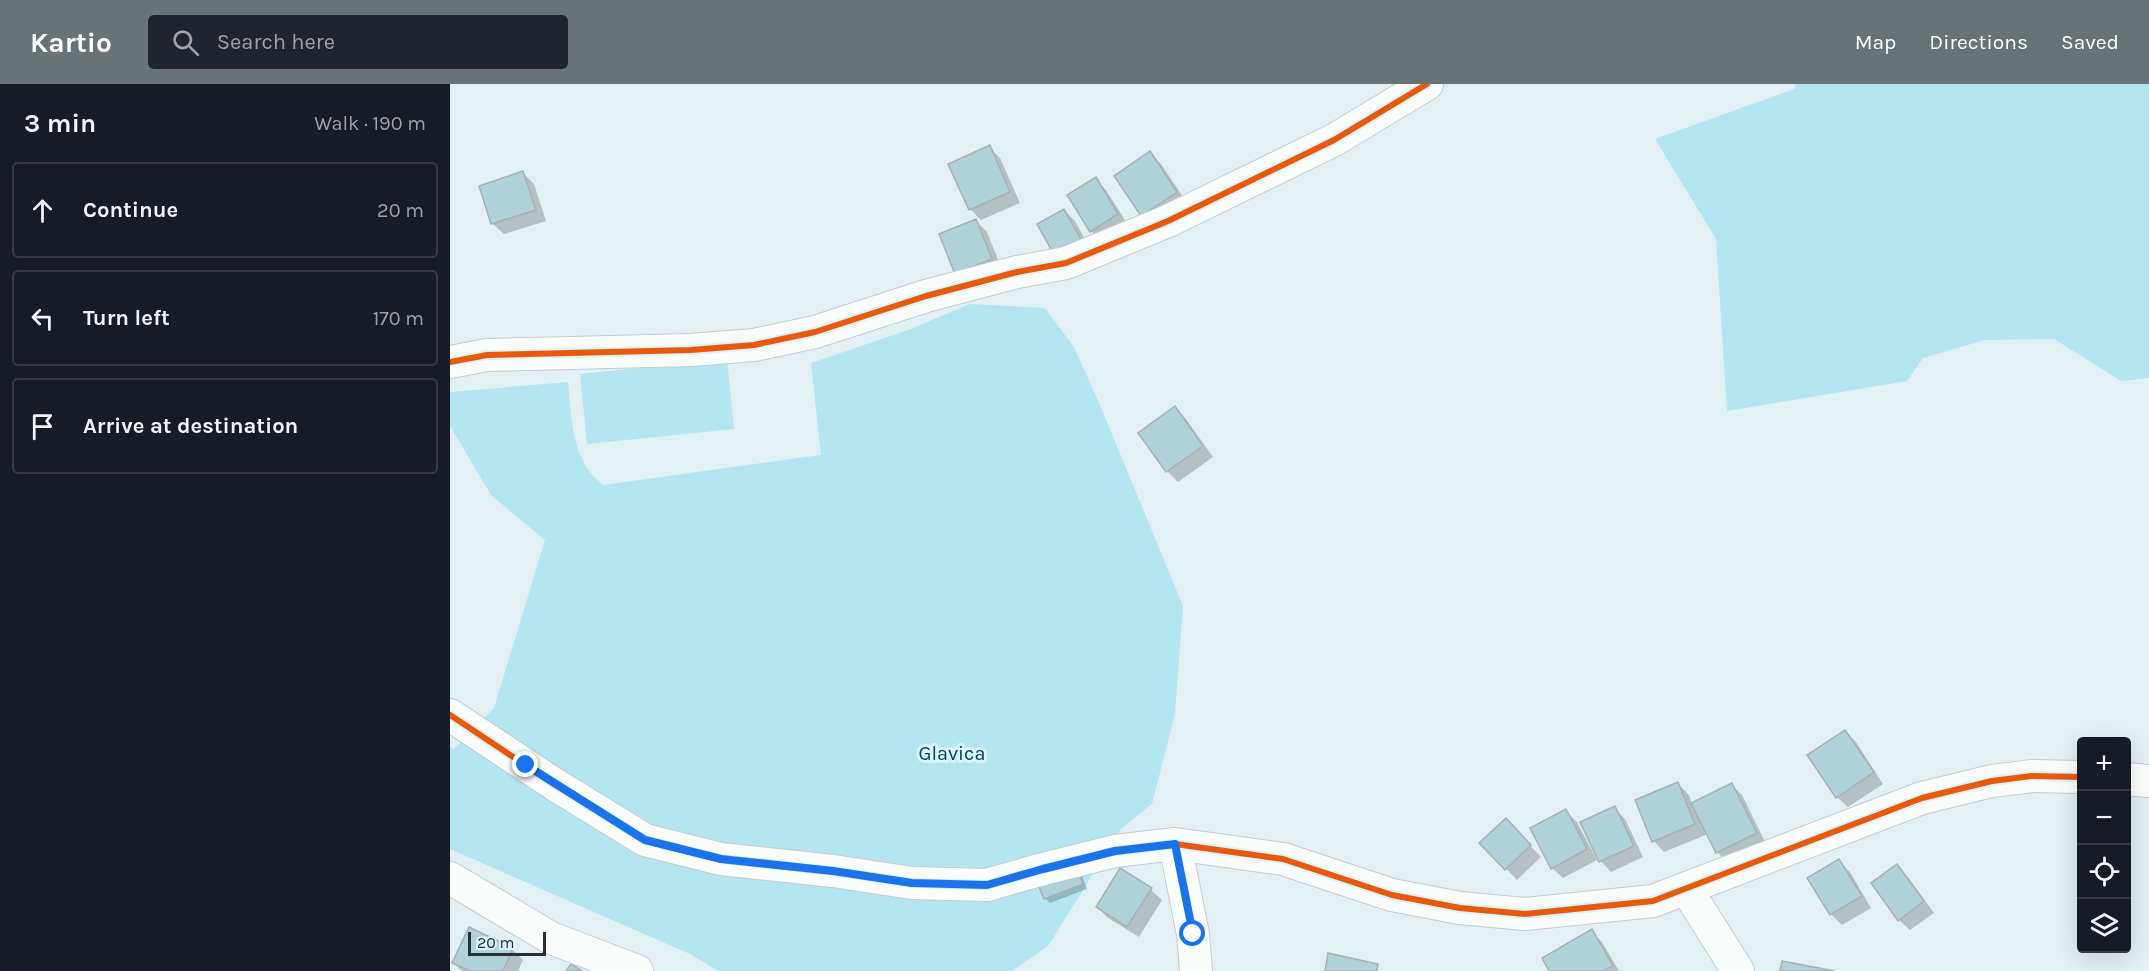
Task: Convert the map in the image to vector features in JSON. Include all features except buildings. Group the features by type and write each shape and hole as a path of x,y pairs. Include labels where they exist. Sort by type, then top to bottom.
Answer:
{"street":[{"path":"450,362 487,355 691,350 754,345 815,333 926,296 1017,272 1066,263 1168,221 1334,140 1427,84"},
{"path":"450,715 554,784 645,840 721,859 833,871 912,883 987,885 1115,851 1175,844 1283,860 1392,895 1461,908 1525,914 1653,901 1687,890 1922,798 1992,781 2032,776 2077,777"},
{"path":"2131,779 2149,781"},
{"path":"1175,844 1193,934 1196,971"},
{"path":"450,878 551,938 637,971"},
{"path":"1687,890 1738,971"}],"green space":[{"path":"1796,84 2149,84 2149,378 2121,381 2054,339 1985,340 1923,358 1907,381 1727,411 1716,239 1655,139 1794,89"},
{"name":"Glavica","path":"970,304 1045,308 1074,347 1183,606 1175,714 1152,804 1121,829 1048,946 1012,971 718,971 690,954 450,849 450,747 454,749 494,708 545,540 491,495 450,426 450,392 568,382 572,424 579,451 592,475 603,485 821,455 811,363 911,329"},
{"path":"727,359 734,429 587,444 580,374"}],"cycle path":[{"path":"450,362 487,355 691,350 754,345 815,332 926,296 1017,272 1066,263 1168,221 1334,140 1427,84"},
{"path":"450,715 554,784 645,840 721,859 833,871 912,883 987,885 1115,851 1175,844 1283,859 1392,895 1460,908 1525,914 1653,901 1922,798 1992,781 2032,776 2077,777"}],"route":[{"path":"526,765 645,840 721,859 833,871 912,883 987,885 1115,851 1175,844 1193,934"}]}
